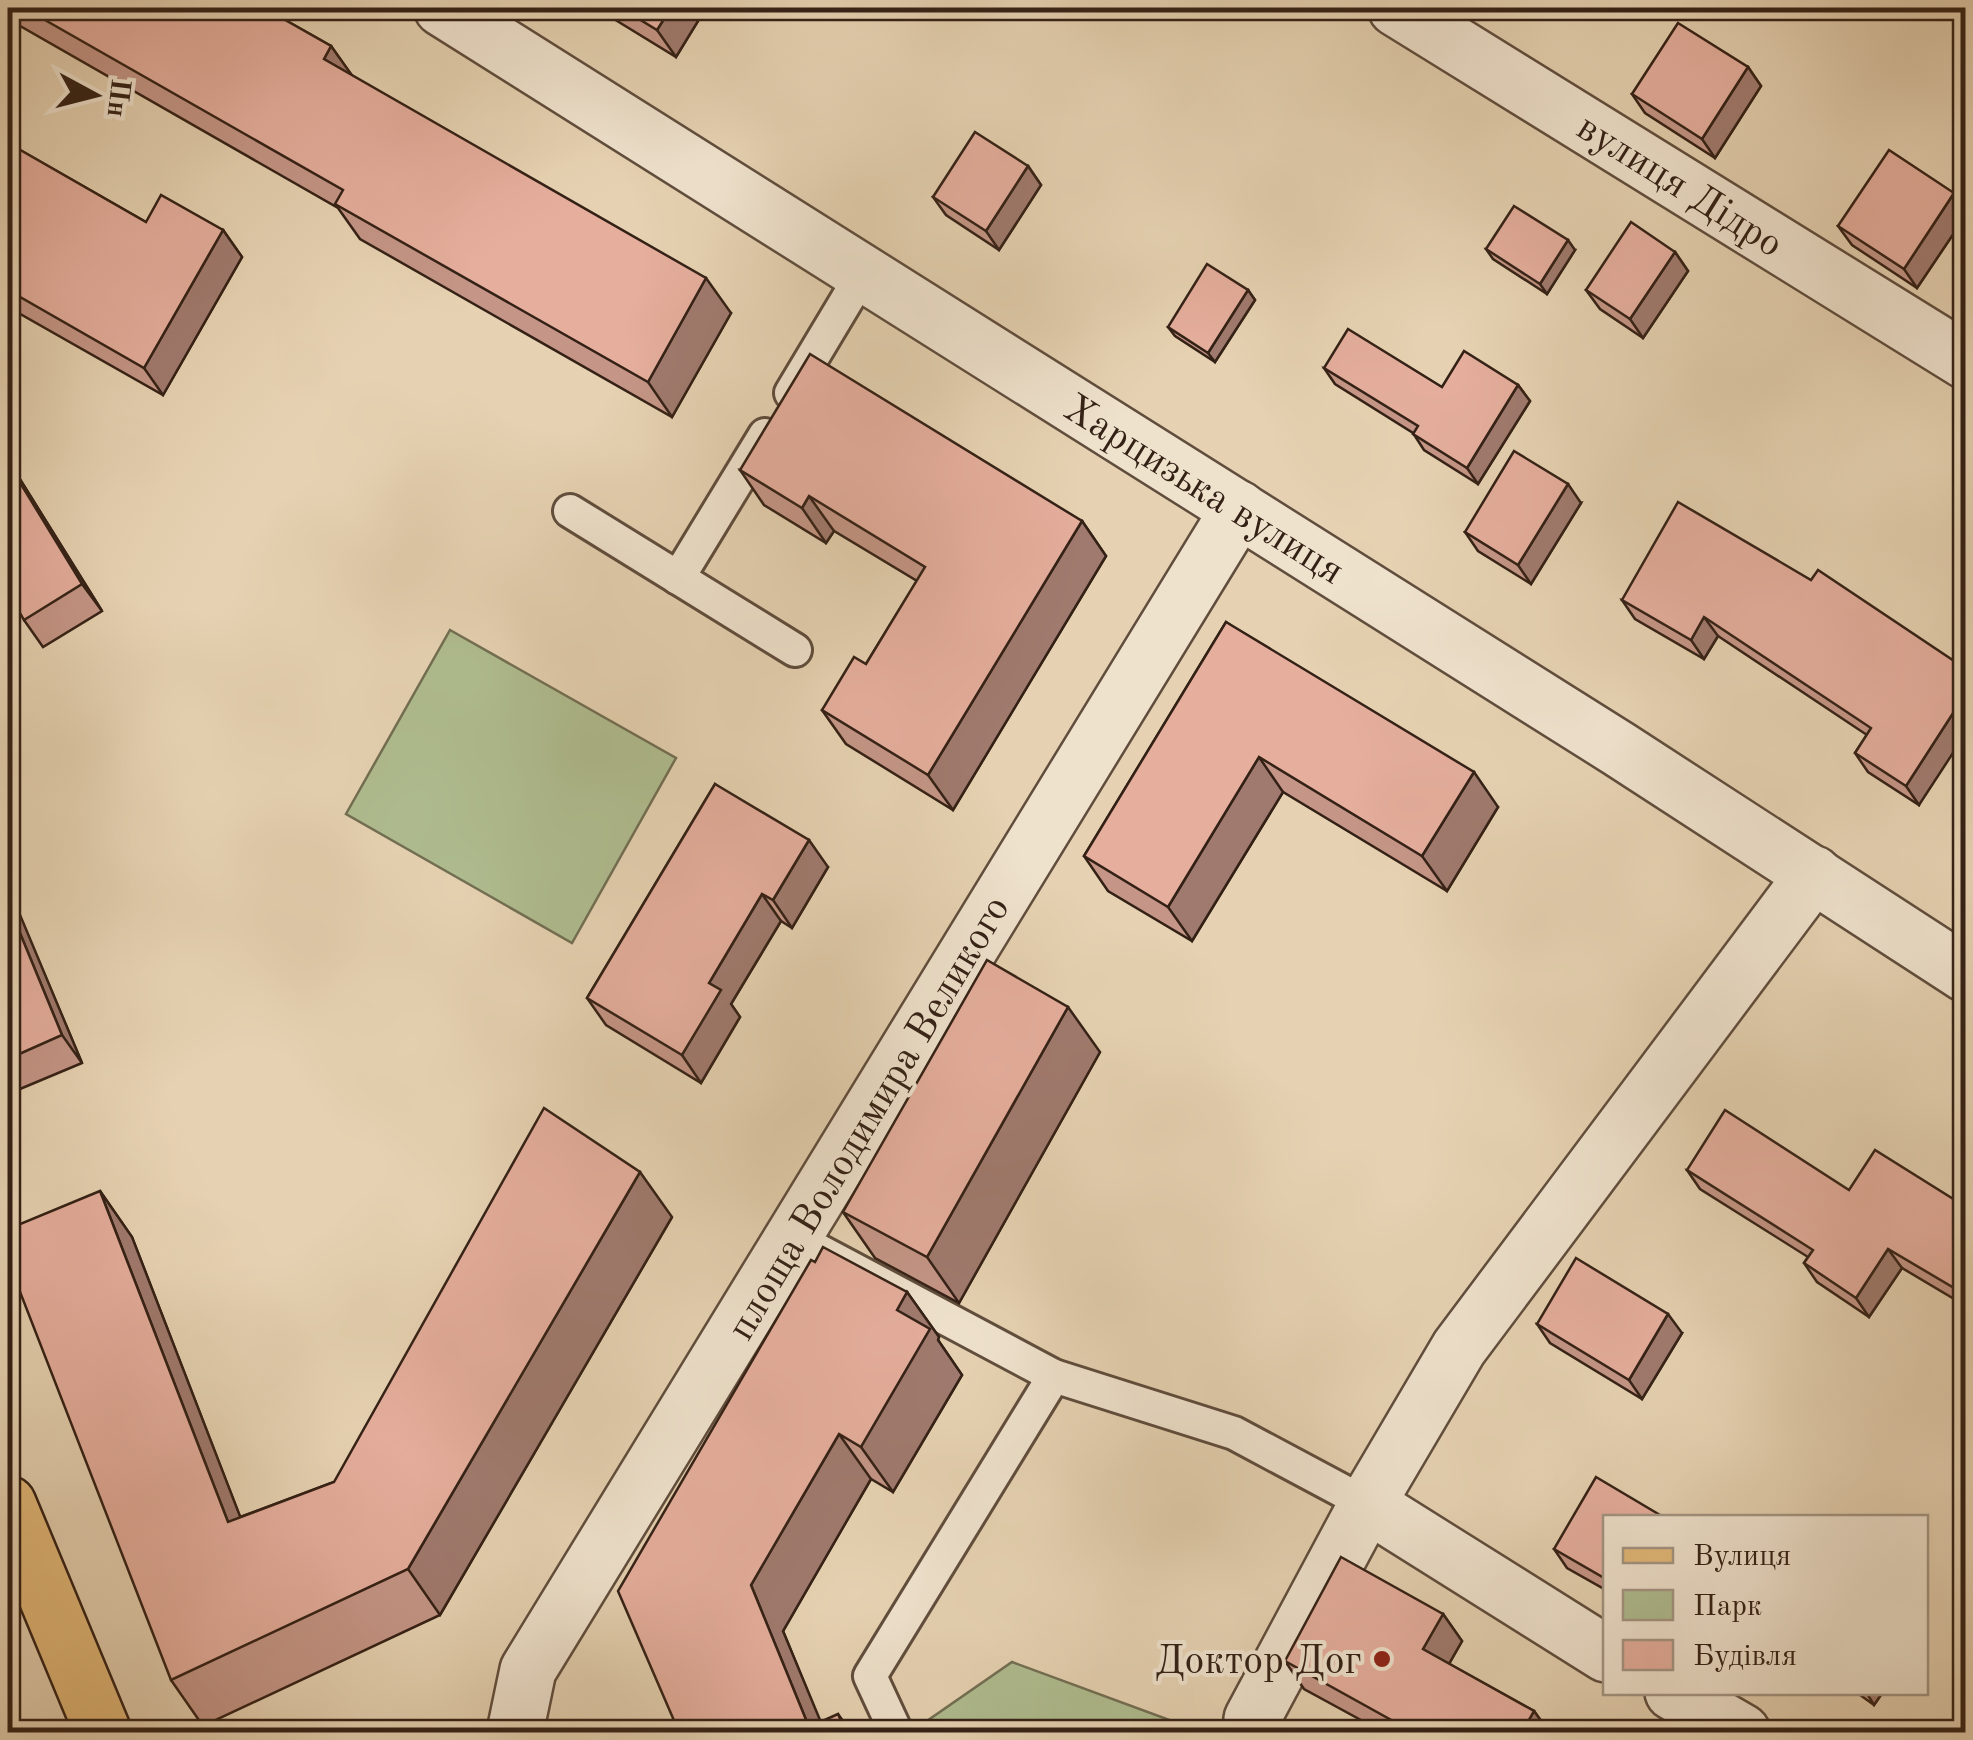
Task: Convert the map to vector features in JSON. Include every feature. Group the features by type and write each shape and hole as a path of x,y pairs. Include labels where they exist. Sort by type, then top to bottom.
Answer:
{"main road":[{"path":"8,1504 103,1732"}],"street":[{"name":"Харцизька вулиця","path":"442,8 1814,874 1966,974"},
{"name":"вулиця Дідро","path":"1396,8 1966,361"},
{"name":"площа Володимира Великого","path":"515,1732 528,1670 1238,510"},
{"path":"1254,1726 1368,1504 1460,1348 1814,874"},
{"path":"1368,1504 1603,1652"},
{"path":"1678,1695 1742,1732"}],"lane":[{"path":"678,578 864,273"},
{"path":"570,511 795,650"},
{"path":"793,1237 1054,1376 1234,1433 1368,1504"},
{"path":"896,1732 870,1676 1054,1376"}],"green space":[{"path":"450,630 676,758 572,943 346,814"},
{"path":"1012,1662 1202,1732 928,1732 924,1723"}],"building":[{"path":"24,8 264,8 331,46 324,59 706,278 648,382 335,204 343,190"},
{"path":"621,8 671,8 657,30"},
{"path":"1678,23 1748,67 1702,139 1632,94"},
{"path":"975,132 1028,166 986,231 933,197"},
{"path":"8,143 146,222 161,195 223,230 144,368 8,290"},
{"path":"1889,150 1954,193 1904,269 1838,226"},
{"path":"1514,206 1568,240 1540,284 1486,249"},
{"path":"1631,222 1675,252 1630,319 1586,290"},
{"path":"1207,264 1248,290 1208,353 1168,327"},
{"path":"1348,329 1442,387 1464,351 1518,385 1467,468 1413,434 1418,426 1324,368"},
{"path":"810,354 1082,521 928,775 822,710 854,657 866,664 925,567 809,496 802,508 740,470"},
{"path":"1514,451 1568,484 1518,565 1465,532"},
{"path":"8,463 82,584 24,620 8,592"},
{"path":"1678,502 1811,580 1818,570 1966,669 1966,693 1906,786 1855,753 1871,728 1704,617 1691,640 1622,600"},
{"path":"1226,622 1474,772 1422,856 1259,757 1168,907 1084,856"},
{"path":"715,784 809,840 773,900 762,894 709,983 721,990 682,1055 587,998"},
{"path":"8,904 62,1035 8,1059"},
{"path":"987,960 1068,1007 927,1257 843,1212"},
{"path":"544,1108 640,1172 408,1569 171,1680 8,1261 8,1229 100,1191 228,1522 334,1482"},
{"path":"1725,1110 1849,1190 1875,1150 1966,1207 1966,1295 1888,1249 1856,1298 1804,1263 1813,1250 1687,1170"},
{"path":"823,1247 907,1292 897,1310 930,1329 861,1447 839,1434 751,1585 809,1727 838,1714 846,1732 679,1732 618,1591 811,1260 815,1262"},
{"path":"1576,1258 1668,1314 1629,1380 1537,1324"},
{"path":"1596,1477 1660,1515 1603,1515 1603,1577 1554,1549"},
{"name":"Доктор Дог","path":"1341,1557 1443,1614 1423,1649 1534,1711 1522,1732 1413,1732 1285,1661"}],"place":[{"name":"Доктор Дог","path":"1382,1659"}]}
